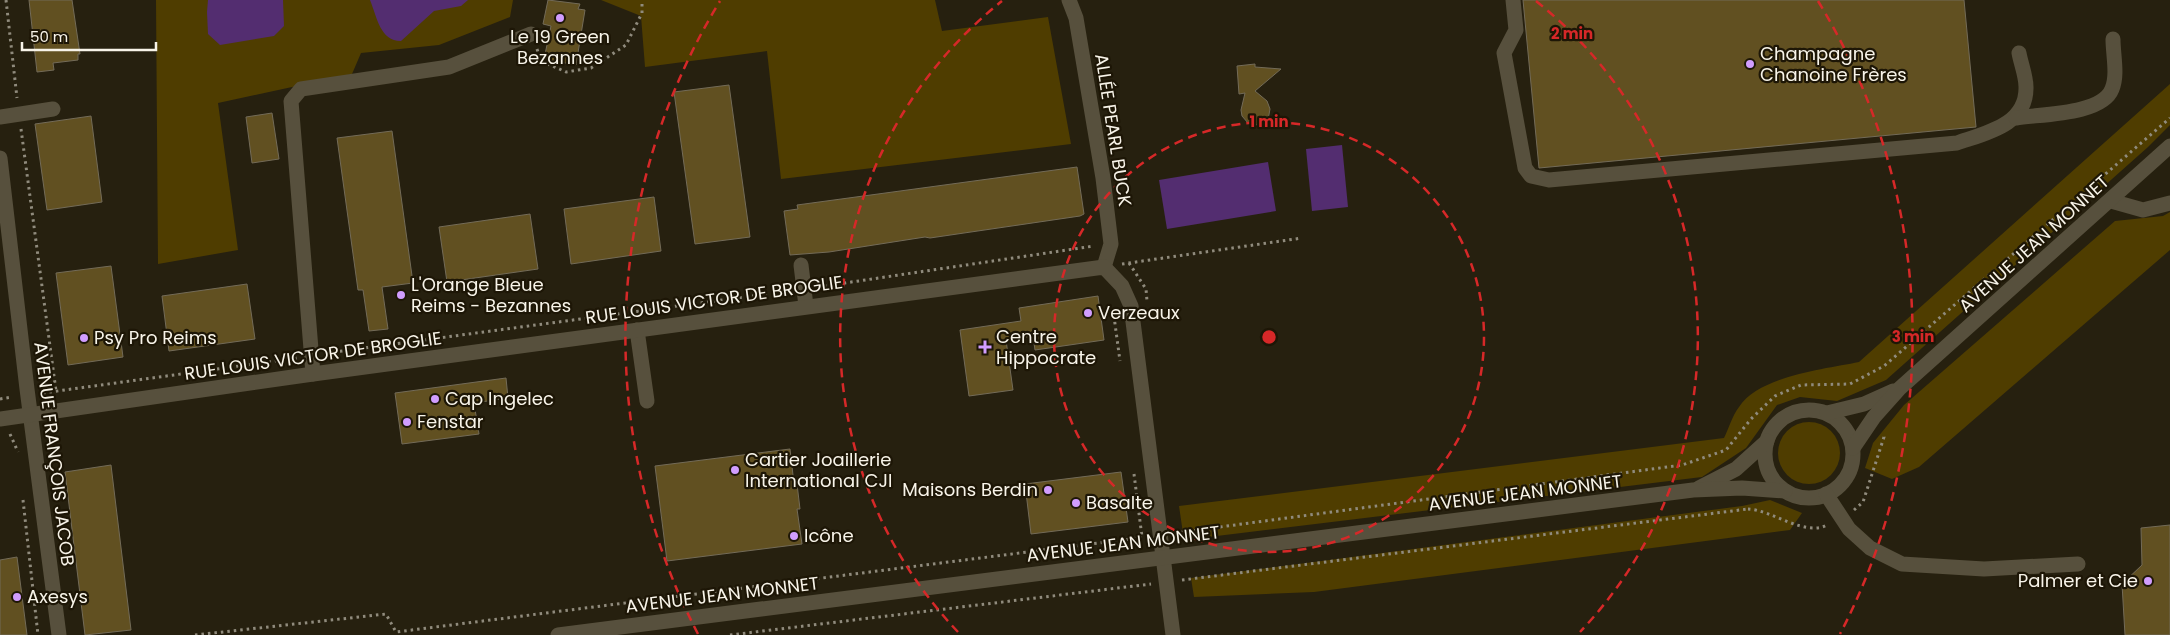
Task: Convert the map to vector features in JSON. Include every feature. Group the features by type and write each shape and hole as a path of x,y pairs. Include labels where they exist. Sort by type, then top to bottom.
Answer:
{"street":[{"name":"ALLÉE PEARL BUCK","path":"1070,0 1076,18 1103,178 1111,244 1104,267"},
{"path":"1512,0 1516,30 1504,54 1525,168 1531,176 1549,180 1957,143 1996,130 2016,118 2088,108 2108,96 2113,88 2114,75 2112,39"},
{"path":"313,374 291,101 301,89 449,68 531,34"},
{"path":"2016,118 2023,108 2026,87 2019,53"},
{"path":"0,117 53,110"},
{"name":"AVENUE JEAN MONNET","path":"1853,448 1874,417 1899,389 2170,146"},
{"name":"AVENUE FRANÇOIS JACOB","path":"0,158 58,635"},
{"path":"2110,201 2143,210 2170,203"},
{"path":"801,265 806,306"},
{"path":"1104,267 1122,286 1131,306 1173,635"},
{"name":"RUE LOUIS VICTOR DE BROGLIE","path":"0,419 806,306 1104,267"},
{"path":"637,330 646,401"},
{"name":"AVENUE JEAN MONNET","path":"1827,413 1864,404 1899,389"},
{"path":"1813,410 1827,413 1840,422 1849,434 1853,448 1852,462 1847,476 1838,487 1826,494 1812,498 1798,496 1785,491 1775,481 1768,469 1765,455 1767,441 1774,428 1784,418 1798,411 1813,410"},
{"name":"AVENUE JEAN MONNET","path":"1693,490 1736,469 1767,441"},
{"name":"AVENUE JEAN MONNET","path":"558,635 1693,490 1742,488 1785,491"},
{"path":"1826,494 1849,529 1870,548 1902,564 1984,569 2078,564"}],"path":[{"path":"6,0 19,115 56,391"},
{"path":"531,34 541,61 566,72 591,68 626,45 642,13 642,0"},
{"path":"194,635 386,614 396,632 1159,535 1682,465 1726,450 1751,419 1775,396 1801,385 1850,384 1884,366 2170,118"},
{"path":"1104,267 1302,238"},
{"path":"804,289 1111,244"},
{"path":"1111,302 1113,309 1148,304 1146,289 1129,263"},
{"path":"0,399 775,293"},
{"path":"5,434 32,431"},
{"path":"10,434 18,452 19,462"},
{"path":"22,491 38,635"},
{"path":"730,635 1115,590 1166,581 1748,509"}],"shaded area":[{"path":"156,0 513,0 510,17 439,45 361,53 352,74 218,103 238,250 158,264"},
{"path":"208,0 283,0 284,26 274,36 220,45 208,34"},
{"path":"370,0 468,0 461,6 434,11 401,41 394,40 384,33"},
{"path":"601,0 935,0 942,31 1048,17 1071,144 781,179 767,51 645,67 641,16"},
{"path":"2170,84 2170,125 2148,147 1886,380 1837,401 1800,397 1777,405 1746,448 1702,477 1184,540 1179,506 1724,438 1732,418 1739,407 1749,396 1761,388 1811,371 1859,362"},
{"path":"1342,145 1348,207 1312,211 1306,149"},
{"path":"1268,162 1276,211 1167,229 1159,180"},
{"path":"2170,212 2170,250 1919,467 1892,479 1865,468 1873,443 1904,405 2115,221 2163,216"},
{"path":"1809,422 1826,427 1831,431 1835,436 1840,453 1835,470 1831,475 1826,479 1809,484 1792,479 1787,475 1783,470 1778,453 1783,436 1787,431 1792,427"},
{"path":"1770,500 1802,513 1790,530 1314,592 1194,597 1191,578 1742,506"}],"building":[{"path":"29,0 72,0 80,54 78,54 78,60 53,63 54,70 37,72"},
{"path":"548,0 580,4 578,9 585,10 576,65 544,59 551,26 543,24"},
{"name":"Champagne Chanoine Frères","path":"1523,0 1964,0 1976,127 1539,168"},
{"path":"1255,64 1255,67 1281,69 1255,91 1267,101 1270,109 1268,120 1256,125 1248,123 1242,116 1241,110 1245,93 1239,94 1237,66"},
{"path":"729,85 750,237 695,244 674,92"},
{"path":"272,113 279,159 252,163 246,117"},
{"path":"91,116 102,202 47,210 35,124"},
{"path":"392,131 413,283 382,287 388,329 369,331 363,290 358,290 337,138"},
{"path":"1077,167 1084,214 1080,216 829,252 790,255 784,211 798,209 797,205"},
{"path":"654,197 661,251 571,264 564,209"},
{"path":"530,214 538,269 447,282 439,227"},
{"path":"111,266 123,357 68,365 56,273"},
{"path":"247,284 255,339 169,351 162,296"},
{"name":"Centre Hippocrate","path":"1098,296 1104,340 1035,350 1033,336 1006,340 1013,390 969,396 960,330 1021,321 1019,308"},
{"path":"506,378 508,398 474,403 479,434 402,444 395,393"},
{"path":"790,449 794,484 797,484 800,509 797,509 802,544 667,561 655,466"},
{"path":"111,465 131,630 85,635 65,472"},
{"name":"Basalte","path":"1121,472 1128,522 1031,534 1025,484"},
{"name":"Palmer et Cie","path":"2170,525 2170,635 2125,635 2122,584 2142,565 2141,528"},
{"path":"17,557 27,635 0,635 0,560"}],"place":[{"name":"Le 19 Green Bezannes","path":"560,18"},
{"name":"Champagne Chanoine Frères","path":"1750,64"},
{"name":"L'Orange Bleue Reims - Bezannes","path":"401,295"},
{"name":"Verzeaux","path":"1088,313"},
{"name":"Psy Pro Reims","path":"84,338"},
{"name":"Centre Hippocrate","path":"985,347"},
{"name":"Cap Ingelec","path":"435,399"},
{"name":"Fenstar","path":"407,422"},
{"name":"Cartier Joaillerie International CJI","path":"735,470"},
{"name":"Maisons Berdin","path":"1048,490"},
{"name":"Basalte","path":"1076,503"},
{"name":"Icône","path":"794,536"},
{"name":"Palmer et Cie","path":"2148,581"},
{"name":"Axesys","path":"17,597"}]}
